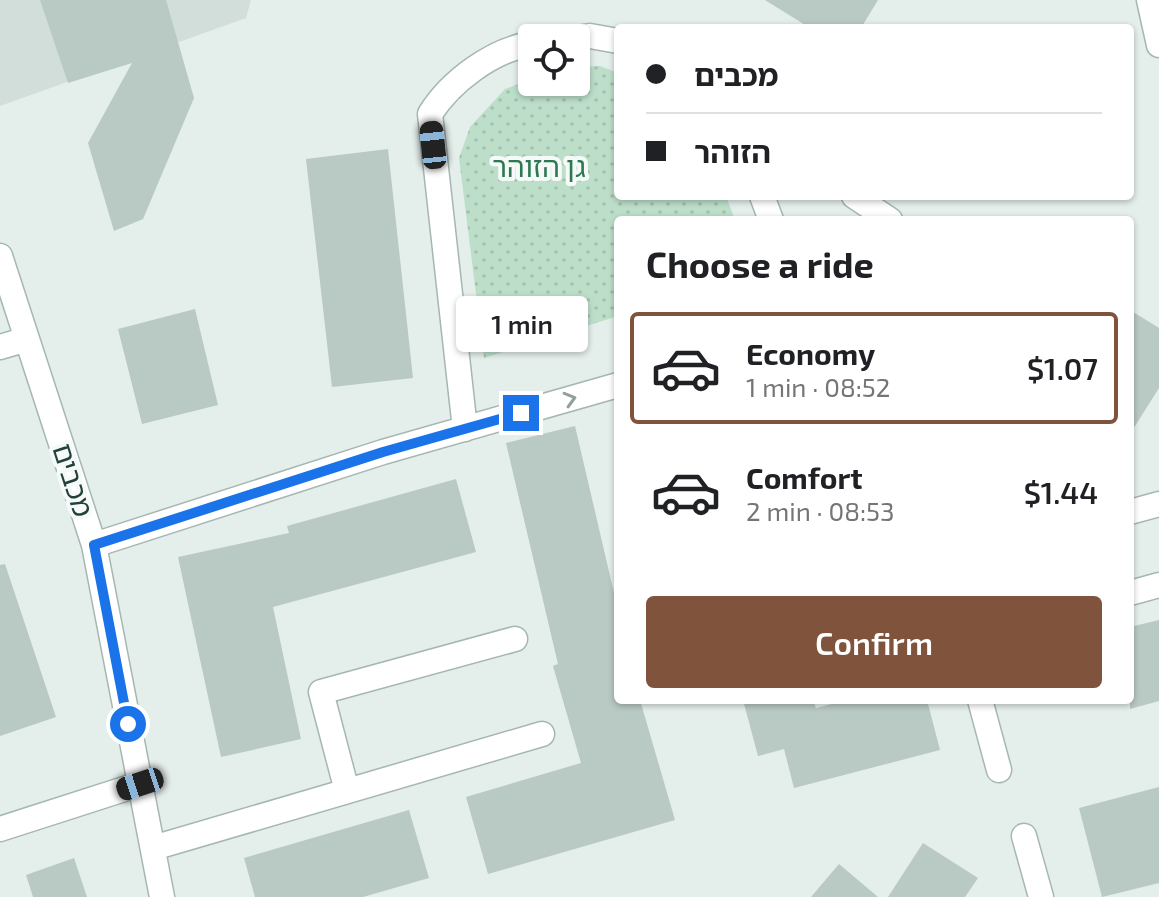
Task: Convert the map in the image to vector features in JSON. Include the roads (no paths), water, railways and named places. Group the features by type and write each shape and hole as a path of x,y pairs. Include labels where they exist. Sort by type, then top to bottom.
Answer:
{"street":[{"path":"1149,0 1159,45"},
{"path":"590,36 614,40"},
{"path":"465,429 430,114 443,94 480,64 518,49"},
{"path":"860,200 884,216"},
{"name":"מכבים","path":"0,256 94,545 162,897"},
{"path":"0,347 27,339"},
{"path":"94,545 383,452 614,386"},
{"path":"1134,511 1159,504"},
{"path":"1134,592 1159,585"},
{"path":"347,791 321,692 515,639"},
{"path":"981,704 999,770"},
{"path":"153,848 542,734"},
{"path":"0,829 140,784"},
{"path":"1024,836 1041,897"}],"park label":[{"name":"גן הזוהר","path":"539,167"}]}
